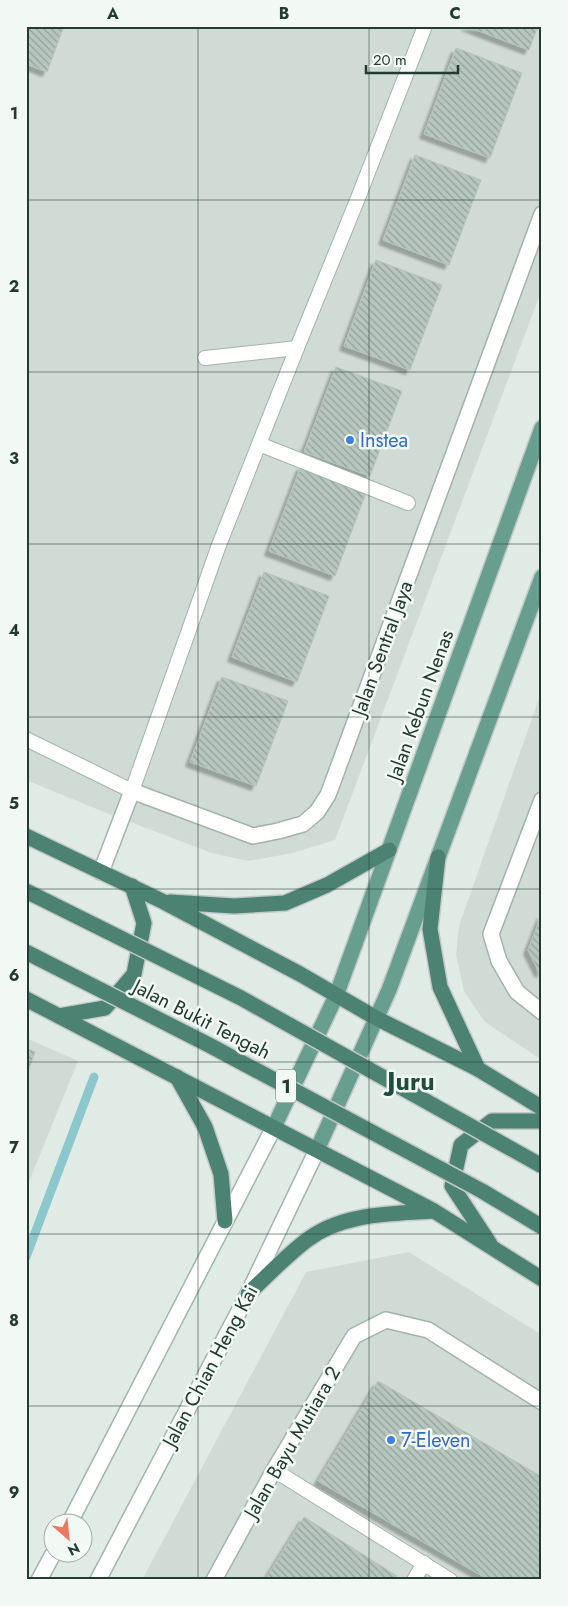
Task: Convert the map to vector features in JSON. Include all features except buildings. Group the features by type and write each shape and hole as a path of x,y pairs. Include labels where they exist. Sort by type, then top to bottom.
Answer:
{"highway":[{"path":"26,836 164,902 300,974 376,1018 478,1069 542,1108"},
{"path":"164,902 234,906 285,903 327,885 389,850"},
{"path":"438,857 430,929 440,987 478,1069"},
{"path":"58,1016 105,1008 134,974 144,923 132,886"},
{"name":"Jalan Bukit Tengah","path":"26,891 241,998 542,1166"},
{"name":"Jalan Bukit Tengah","path":"26,952 332,1110 482,1190 542,1227"},
{"path":"26,999 434,1211 542,1278"},
{"path":"177,1077 205,1127 220,1174 225,1221"},
{"path":"492,1247 452,1186 461,1145 492,1121 542,1121"},
{"path":"248,1294 308,1239 339,1223 373,1216 434,1211"}],"main road":[{"name":"Jalan Kebun Nenas","path":"274,1128 336,996 542,428"},
{"path":"317,1150 389,990 542,577"}],"street":[{"name":"Jalan Sentral Jaya","path":"132,791 253,836 302,824 317,812 328,795 542,214"},
{"path":"101,872 132,791"},
{"path":"542,800 491,934 499,961 517,992 542,1012"},
{"path":"74,1514 274,1128"},
{"name":"Jalan Chian Heng Kai","path":"98,1580 248,1294 317,1150"},
{"name":"Jalan Bayu Mutiara 2","path":"214,1580 274,1470 354,1336 386,1320 428,1330 542,1402"},
{"path":"39,1580 48,1564"}],"lane":[{"path":"26,739 132,791 219,545 425,26"},
{"path":"206,358 297,348"},
{"path":"258,444 408,503"},
{"path":"274,1470 450,1580"},
{"path":"414,1580 424,1563"}],"shaded area":[{"path":"26,26 542,26 542,289 335,840 293,853 248,861 212,853 26,780"},
{"path":"542,690 542,1060 485,1022 464,991 456,955 459,926"},
{"path":"26,1038 78,1061 26,1189"},
{"path":"409,1252 542,1335 542,1580 142,1580 306,1272"}],"waterway":[{"path":"26,1257 94,1077"}],"place":[{"name":"Instea","path":"350,440"},
{"name":"7-Eleven","path":"391,1440"}],"district":[{"name":"Juru","path":"411,1081"}]}
